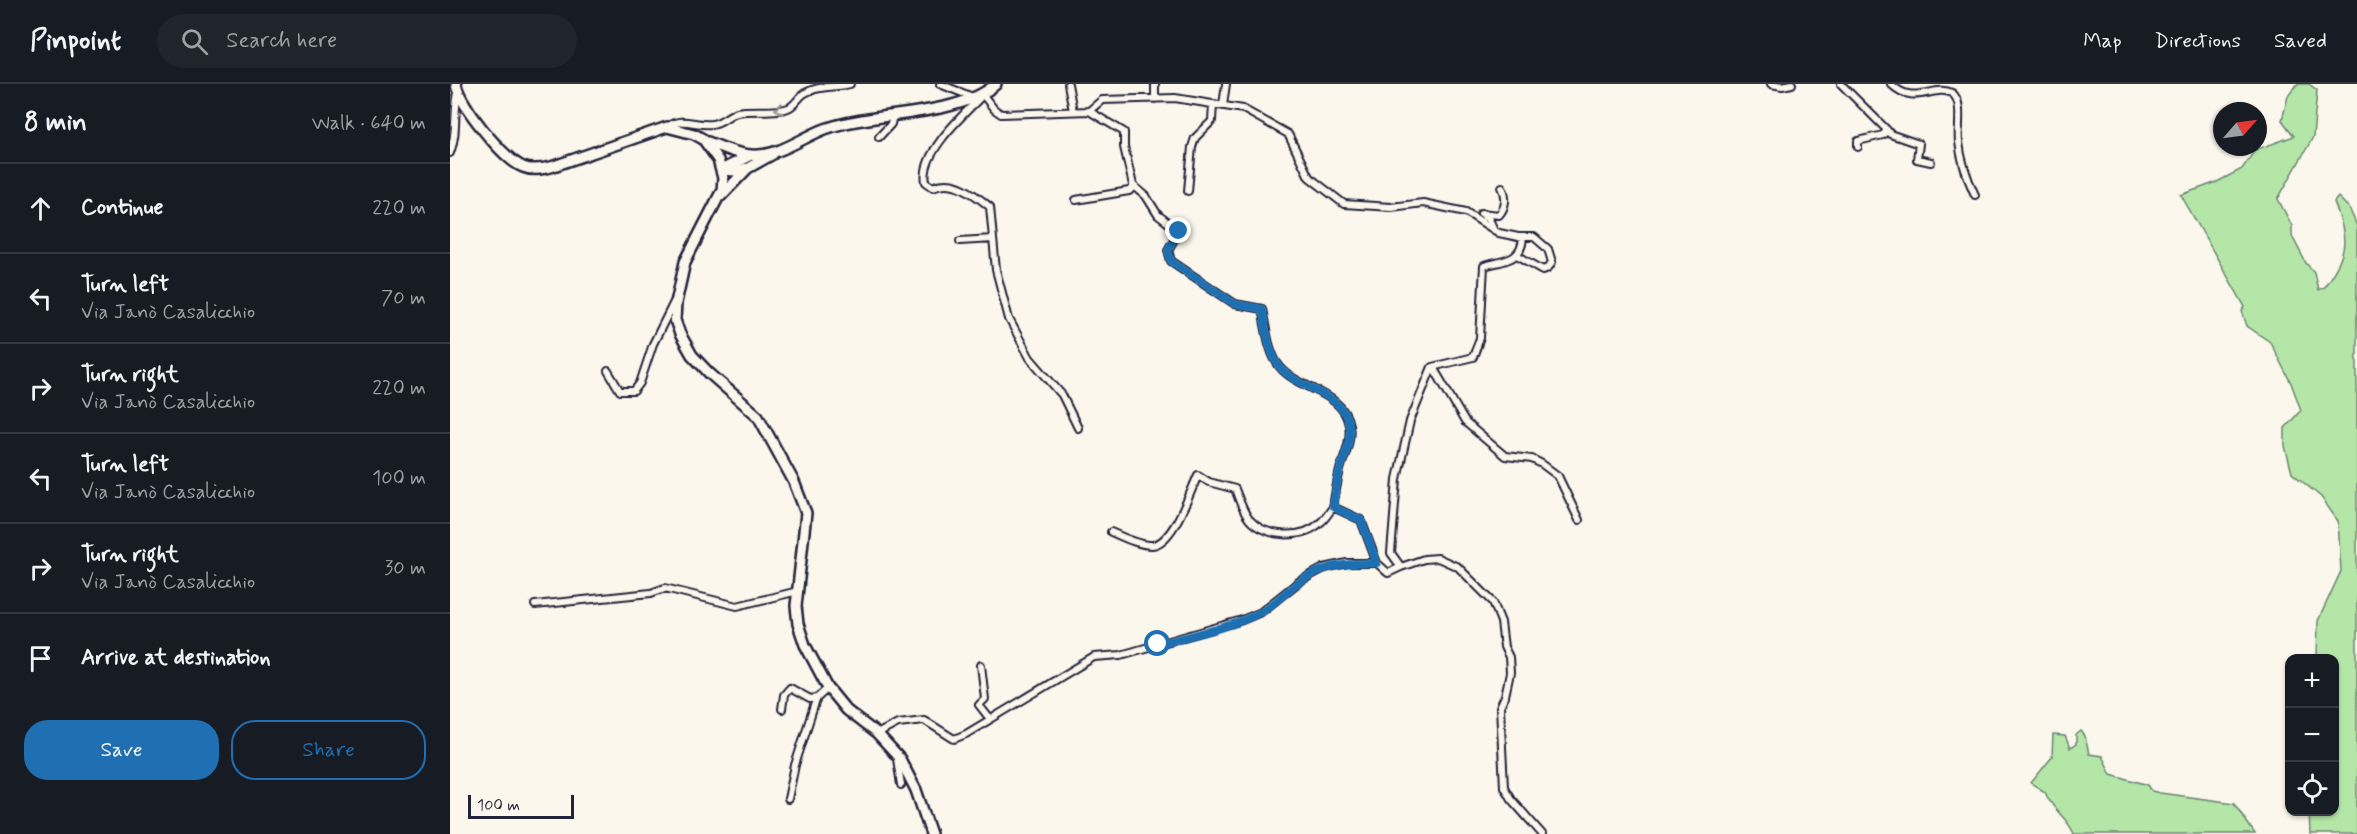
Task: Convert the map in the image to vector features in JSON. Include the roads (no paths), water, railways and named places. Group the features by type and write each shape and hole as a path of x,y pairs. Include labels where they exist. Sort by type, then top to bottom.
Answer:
{"main road":[{"path":"719,197 748,168 824,130 852,122 947,106 979,96 996,84"},
{"path":"457,89 466,109 511,161 530,169 551,167 667,127 694,134 718,146 751,155"},
{"path":"703,139 714,152 721,170 723,184 719,197 685,262 677,297 675,320 692,355 758,416 794,482 806,513 796,606 798,624 805,645 828,688 846,710 877,734 897,756 916,790 930,834"},
{"path":"721,170 751,155 776,152"},
{"path":"721,170 735,171 748,168"}],"street":[{"path":"667,127 686,120 711,124 734,113 788,108 806,92 821,87 836,88 850,84"},
{"path":"940,84 979,96 993,109 1004,114 1089,111 1125,134 1124,147 1135,187 1146,196 1158,216 1179,231 1168,250 1171,261 1235,304 1262,309 1271,349 1280,368 1293,379 1334,400 1340,406 1349,424 1349,440 1333,507 1321,522 1306,531 1287,534 1267,532 1258,528 1244,511 1235,489 1209,482 1198,476 1173,528 1160,543 1152,545 1133,541 1111,532"},
{"path":"1068,84 1073,111"},
{"path":"1155,84 1155,99"},
{"path":"1223,105 1226,84"},
{"path":"1771,84 1782,86 1792,84"},
{"path":"1841,84 1890,134 1919,144 1917,159 1930,162"},
{"path":"1891,84 1898,90 1909,94 1944,90 1951,92 1957,100 1959,141 1966,175 1975,195"},
{"path":"450,153 456,138 457,89"},
{"path":"979,96 933,151 924,174 926,182 933,187 942,183 968,190 990,207 996,270 1009,319 1030,358 1062,395 1078,428"},
{"path":"1089,111 1102,100 1175,98 1244,109 1288,134 1309,177 1344,204 1391,207 1423,203 1466,212 1499,233 1523,238 1522,250 1517,255 1484,266 1480,338 1473,357 1433,367 1425,380 1410,421 1397,479 1391,553 1401,567"},
{"path":"1188,191 1192,147 1195,138 1212,121 1213,104"},
{"path":"879,137 891,124 894,115"},
{"path":"1858,147 1858,141 1883,135 1887,130"},
{"path":"1076,200 1129,191 1135,187"},
{"path":"1494,230 1489,219 1481,213 1499,215 1503,211 1505,201 1502,187"},
{"path":"1517,255 1543,270 1548,268 1552,262 1548,249 1534,237 1518,237"},
{"path":"960,241 993,239"},
{"path":"608,371 620,391 634,391 640,382 652,344 677,297"},
{"path":"1433,367 1465,422 1505,456 1532,459 1558,476 1579,520"},
{"path":"1333,507 1361,520 1377,563 1388,573 1424,559 1438,558 1458,567 1493,602 1501,622 1510,673 1500,707 1504,788 1542,834"},
{"path":"877,734 898,723 924,720 934,724 954,739 1094,657 1121,655 1242,620 1261,612 1300,581 1324,568 1347,563 1377,563"},
{"path":"535,605 651,593 665,588 737,606 798,591"},
{"path":"981,665 985,699 980,705 990,719"},
{"path":"782,709 784,695 788,688 810,699 817,698"},
{"path":"788,799 795,765 817,698 828,688"},
{"path":"897,756 901,784"}]}
